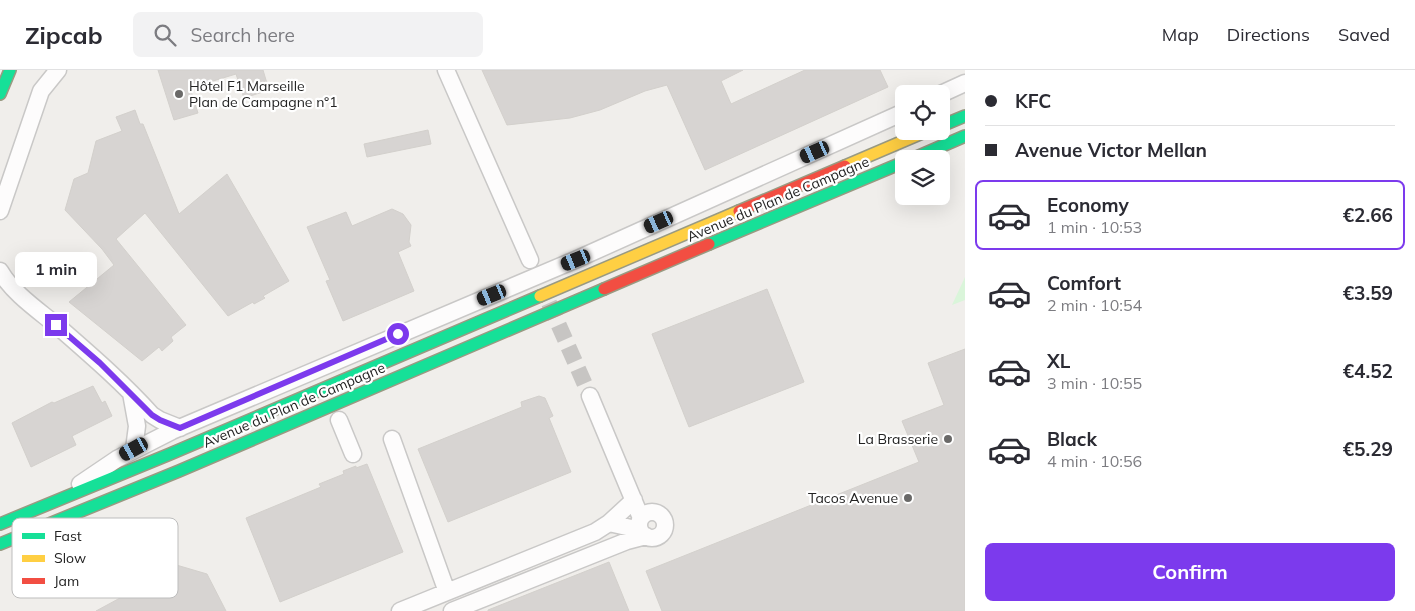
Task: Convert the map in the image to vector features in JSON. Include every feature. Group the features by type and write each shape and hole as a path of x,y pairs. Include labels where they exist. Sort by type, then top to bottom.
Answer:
{"main road":[{"path":"0,94 10,70"},
{"path":"950,122 965,116"},
{"path":"933,150 965,136"},
{"name":"Avenue du Plan de Campagne","path":"15,518 906,140"},
{"name":"Avenue du Plan de Campagne","path":"64,518 179,471 895,166"},
{"name":"Avenue du Plan de Campagne","path":"0,524 12,519"},
{"name":"Avenue du Plan de Campagne","path":"0,544 12,539"}],"street":[{"path":"0,212 41,91 58,70"},
{"path":"446,70 530,260"},
{"path":"950,90 965,83"},
{"path":"57,501 105,466 134,449 576,260 895,116"},
{"path":"0,271 18,293 100,363 152,415 180,428"},
{"path":"131,393 137,426 134,449"},
{"path":"590,396 644,524"},
{"path":"339,420 353,454"},
{"path":"392,439 447,592"},
{"path":"400,611 595,532 609,523 634,500"},
{"path":"609,523 644,524"},
{"path":"452,611 627,541 644,524"}],"green space":[{"path":"965,277 965,300 952,305"}],"building":[{"name":"Hôtel F1 Marseille Plan de Campagne n°1","path":"158,70 263,70 269,90 244,98 236,74 190,88 198,113 174,120"},
{"path":"482,70 743,70 721,81 731,104 805,70 880,70 888,87 705,170 667,85 645,91 600,110 570,118 507,125"},
{"path":"135,110 140,124 143,124 179,214 227,174 289,281 263,296 265,298 254,304 253,302 228,316 145,213 116,239 186,325 171,337 173,341 162,351 159,347 142,361 69,302 114,265 102,249 65,210 74,179 88,173 96,141 122,131 116,117"},
{"path":"428,130 431,144 367,157 364,144"},
{"path":"392,209 403,214 411,225 409,242 411,246 398,252 414,291 343,321 326,281 330,280 307,227 346,212 352,226"},
{"path":"767,289 804,382 689,427 652,334"},
{"path":"965,349 965,611 662,611 646,571 919,462 902,421 944,405 928,363"},
{"path":"93,386 102,403 105,401 112,416 72,436 76,445 31,467 12,423 52,402 54,403"},
{"path":"539,396 545,398 553,416 549,418 571,472 448,522 418,449 522,407 521,402"},
{"path":"367,464 403,552 280,602 246,518 321,487 319,484 344,474 343,471"},
{"path":"609,562 629,611 488,611 488,610"},
{"path":"178,565 207,574 226,611 96,611 120,598 178,598"}],"tunnel":[{"path":"549,303 590,396"}],"traffic: fast":[{"path":"0,94 10,70"},
{"path":"950,122 965,116"},
{"path":"933,150 965,136"},
{"path":"709,244 895,166"},
{"path":"64,518 179,471 604,289"},
{"path":"15,518 170,454 540,296"},
{"path":"0,524 12,519"},
{"path":"0,544 12,539"}],"traffic: slow":[{"path":"845,166 906,140"},
{"path":"540,296 739,211"}],"traffic: jam":[{"path":"739,211 845,166"},
{"path":"604,289 709,244"}],"place":[{"name":"Hôtel F1 Marseille Plan de Campagne n°1","path":"179,94"},
{"name":"La Brasserie","path":"948,439"},
{"name":"Tacos Avenue","path":"908,498"}],"route":[{"path":"56,325 100,363 152,415 180,428 398,334"}]}
